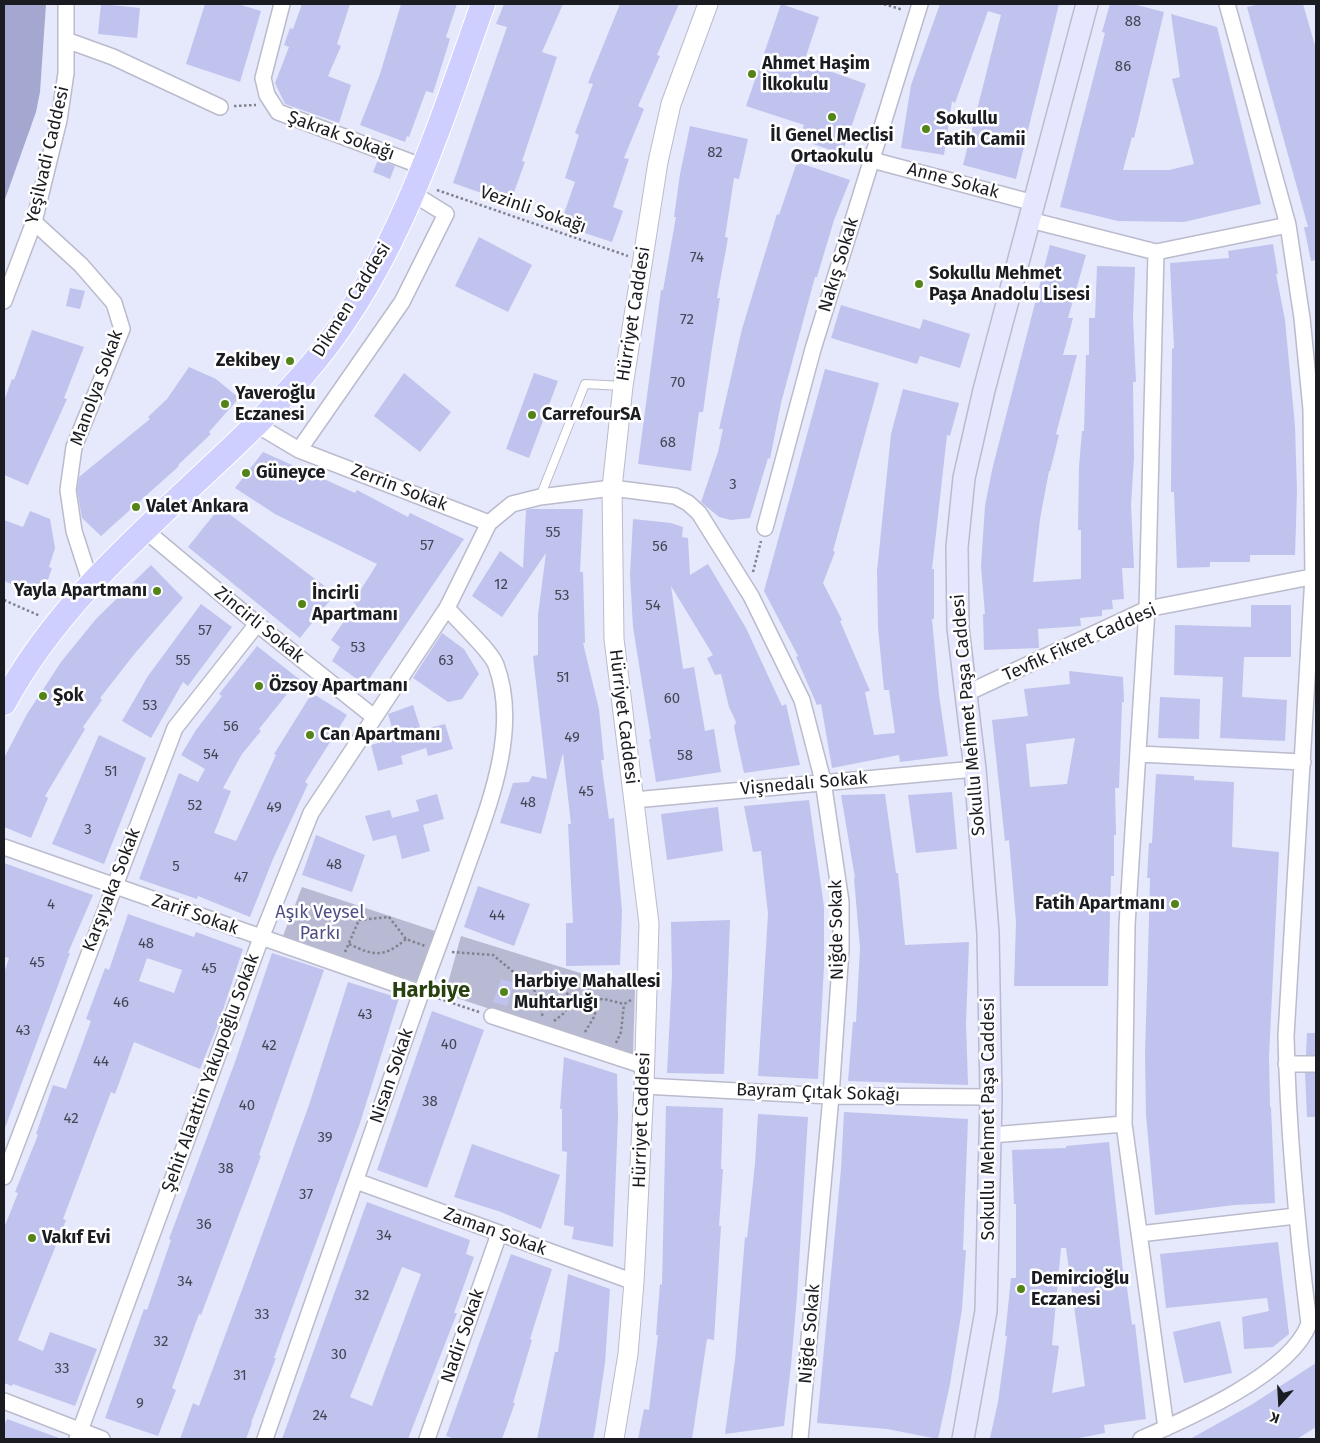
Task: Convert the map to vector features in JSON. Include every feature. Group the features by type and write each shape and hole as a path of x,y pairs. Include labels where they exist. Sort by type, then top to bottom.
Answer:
{"main road":[{"name":"Dikmen Caddesi","path":"4,703 57,624 91,584 257,424 304,374 348,313 370,279 418,181 483,4"},
{"name":"Sokullu Mehmet Paşa Caddesi","path":"963,1439 986,1311 992,1135 988,933 974,769 958,628 957,547 964,478 984,390 1086,4"}],"street":[{"name":"Yeşilvadi Caddesi","path":"4,300 34,222 59,120 66,73 66,4"},
{"path":"270,99 263,78 282,4"},
{"name":"Hürriyet Caddesi","path":"614,1439 628,1354 634,1282 644,1086 649,924 614,638 612,488 623,386 658,162 671,104 708,4"},
{"path":"1141,1439 1238,1391 1281,1361 1304,1336 1309,1324 1296,1216 1286,1064 1286,1036 1315,576 1311,409 1302,318 1288,226 1227,4"},
{"name":"Nakış Sokak","path":"765,528 813,349 918,9"},
{"path":"66,40 113,56 220,108"},
{"name":"Şakrak Sokağı","path":"270,99 278,112 418,181 446,214 402,302 299,450"},
{"name":"Anne Sokak","path":"872,160 1156,252"},
{"name":"Manolya Sokak","path":"34,222 82,266 114,303 122,329 74,448 68,490 74,532 91,584"},
{"path":"1166,1428 1124,1124 1127,925 1147,609 1156,252 1288,226"},
{"name":"Zerrin Sokak","path":"257,424 299,450 489,523"},
{"name":"Şehit Alaattin Yakupoğlu Sokak","path":"79,1435 261,938 311,813 446,608 489,523 512,504 540,497 612,488"},
{"name":"Niğde Sokak","path":"612,488 675,496 688,503 699,513 748,590 802,700 823,781 841,902 841,950 831,1096 800,1439"},
{"name":"Zincirli Sokak","path":"146,530 257,624 374,717"},
{"name":"Tevfik Fikret Caddesi","path":"965,694 1147,609 1315,576"},
{"name":"Nisan Sokak","path":"265,1439 486,813 499,768 504,724 502,693 496,664 446,608"},
{"name":"Karşıyaka Sokak","path":"4,1177 113,886 175,728 257,624"},
{"path":"1139,754 1303,762"},
{"name":"Vişnedalı Sokak","path":"634,800 823,781 974,769"},
{"name":"Zarif Sokak","path":"4,847 421,993"},
{"path":"492,1016 644,1066"},
{"path":"1286,1064 1316,1064"},
{"name":"Bayram Çıtak Sokağı","path":"644,1086 831,1096 991,1097"},
{"path":"992,1135 1124,1124"},
{"name":"Zaman Sokak","path":"356,1181 634,1282"},
{"path":"1139,1234 1296,1216"},
{"name":"Nadir Sokak","path":"427,1439 499,1234"},
{"path":"4,1401 79,1435 102,1439"}],"lane":[{"path":"540,497 585,384 623,386"}],"path":[{"path":"884,4 918,9"},
{"path":"220,108 270,99"},
{"name":"Vezinli Sokağı","path":"418,181 642,261"},
{"path":"748,590 765,528"},
{"path":"4,600 57,624"},
{"path":"340,965 359,920 388,917 406,939 437,952 493,955 534,989 541,1015 546,1019"},
{"path":"349,944 368,953 392,952 406,939"},
{"path":"526,983 544,978 559,984 573,1001"},
{"path":"421,993 492,1016"},
{"path":"552,1023 573,1001 599,999 624,1004 633,1000 647,1001"},
{"path":"588,1036 582,1034 589,1027 594,1017 599,999"},
{"path":"609,1045 614,1046 622,1032 624,1004"},
{"path":"558,1018 563,1024"}],"green space":[{"name":"Aşık Veysel Parkı","path":"302,887 435,931 418,982 281,941"},
{"path":"461,936 635,990 633,1054 625,1054 445,994"}],"shaded area":[{"path":"4,4 46,4 40,92 36,112 4,202"}],"building":[{"path":"101,4 140,8 137,38 98,34"},
{"path":"205,4 238,4 261,11 240,82 186,64"},
{"path":"302,4 350,4 337,44 341,46 328,76 351,85 339,123 285,104 275,83 289,47 284,45 290,28 293,29"},
{"path":"401,4 457,4 446,37 450,39 433,93 426,91 409,137 407,136 405,142 360,125 380,74"},
{"path":"504,4 563,4 542,52 557,57 522,161 525,162 510,203 453,183 507,27 496,24"},
{"path":"620,4 679,4 657,55 660,56 638,106 644,109 624,158 629,159 613,207 623,211 612,242 560,225 575,182 565,178 579,135 575,133 593,84 588,83"},
{"path":"781,4 819,17 804,62 866,84 842,154 799,139 804,125 746,106"},
{"path":"940,4 1059,4 1016,179 963,165 1001,15 988,11 955,103 952,101 944,155 901,148 911,85"},
{"path":"1110,4 1133,4 1164,12 1134,138 1132,137 1123,170 1169,170 1194,164 1172,79 1180,77 1171,14 1217,27 1261,204 1184,222 1118,221 1060,207 1105,33 1102,32"},
{"path":"1260,4 1303,4 1316,49 1316,260 1311,261 1304,227 1308,227 1247,7"},
{"path":"690,126 748,139 739,179 734,178 725,237 728,238 717,298 720,298 703,412 699,412 691,471 638,464 661,290 663,290 676,217 674,217 680,174"},
{"path":"378,160 395,166 390,179 373,172"},
{"path":"797,162 850,180 834,220 817,277 815,277 781,403 770,459 768,458 750,518 731,520 719,517 701,502 718,452 723,429 719,429 742,329 777,214 779,215"},
{"path":"479,237 532,265 508,312 455,286"},
{"path":"1273,244 1278,274 1276,274 1285,320 1295,426 1297,491 1295,555 1250,555 1250,562 1210,562 1210,567 1177,568 1174,492 1171,492 1172,349 1174,348 1170,263 1229,258 1228,251"},
{"path":"1050,245 1086,255 1068,318 1073,318 1063,355 1077,355 1056,434 1059,435 1049,471 1040,519 1033,582 1081,579 1081,530 1078,530 1079,467 1082,431 1084,431 1086,355 1089,355 1089,318 1095,318 1097,266 1135,267 1133,318 1136,382 1133,382 1134,458 1131,505 1134,568 1122,568 1124,599 1112,600 1113,609 1102,610 1102,616 1080,618 1081,626 1038,629 1039,648 984,650 983,614 985,614 981,566 985,506 992,470"},
{"path":"70,288 85,291 80,309 66,306"},
{"path":"841,305 920,329 923,319 970,334 960,368 920,356 917,364 831,338"},
{"path":"32,330 84,347 64,398 67,399 28,485 4,475 4,401 12,379 14,380"},
{"path":"189,367 216,379 239,398 209,432 211,434 179,466 101,536 82,518 77,490 79,477 150,419 148,417 167,399"},
{"path":"825,369 879,383 833,551 835,552 823,583 842,620 840,621 870,691 865,692 874,735 895,733 889,690 884,690 878,628 877,571 891,434 903,389 959,403 950,436 947,435 932,569 934,569 934,619 932,619 939,695 948,756 900,762 899,755 832,768 821,704 817,705 796,657 798,656 764,591"},
{"path":"404,373 451,412 420,452 374,416"},
{"name":"CarrefourSA","path":"534,373 558,381 529,458 506,449"},
{"path":"263,452 355,493 357,490 408,517 410,513 464,539 365,685 332,661 340,647 331,640 356,604 353,602 377,564 275,514 235,488"},
{"path":"220,507 335,594 300,638 188,547"},
{"path":"583,509 580,572 583,572 585,643 583,643 599,709 604,760 601,760 609,819 614,818 622,911 620,965 566,966 566,923 573,923 568,824 571,824 563,753 541,834 500,823 513,783 529,782 532,776 547,779 533,656 538,655 538,615 546,553 502,617 472,596 500,551 523,568 526,510"},
{"path":"30,511 50,519 55,548 49,567 52,568 42,597 4,581 4,520 23,527"},
{"path":"633,519 671,523 683,527 682,537 688,538 690,575 708,564 746,628 782,706 786,704 800,765 744,773 734,727 736,722 729,707 721,674 715,675 707,658 713,655 671,586 683,669 694,667 705,731 714,729 721,772 656,782 633,627 630,575"},
{"path":"151,565 183,598 136,652 100,698 102,700 83,727 85,729 45,796 48,798 31,838 4,827 4,758 27,714 61,662 96,619"},
{"path":"201,604 232,627 188,686 183,682 151,738 122,721 148,676"},
{"path":"1251,605 1291,605 1291,657 1244,657 1242,697 1287,700 1285,741 1220,738 1223,677 1174,675 1175,625 1251,627"},
{"path":"442,633 464,649 479,674 462,699 448,702 413,678"},
{"path":"257,646 299,679 259,729 261,731 242,754 223,788 231,791 214,833 236,841 276,755 274,754 312,693 347,715 305,782 308,784 273,859 250,917 198,896 197,899 139,879 179,773 198,782 205,769 181,755 196,730 222,696 219,694"},
{"path":"1069,671 1123,677 1124,702 1122,702 1119,788 1115,788 1116,835 1114,835 1114,876 1111,876 1108,986 1014,986 1016,922 1009,840 1005,841 992,720 1028,716 1024,689 1070,684","holes":["1075,738 1067,784 1030,787 1026,744"]},
{"path":"1160,697 1200,699 1199,739 1158,738"},
{"path":"413,705 421,730 445,724 453,749 428,756 426,748 401,756 403,764 378,771 371,745 395,738 388,714"},
{"path":"99,735 146,758 104,864 52,844"},
{"path":"1156,774 1194,776 1194,780 1234,782 1232,847 1279,852 1269,1056 1275,1203 1234,1205 1155,1215 1146,1115 1145,1054 1150,878 1147,878 1149,843 1152,843"},
{"path":"952,792 957,849 916,853 908,795"},
{"path":"437,794 444,819 423,825 430,851 402,859 396,835 373,841 365,816 390,810 392,818 419,811 416,800"},
{"path":"885,794 896,873 898,873 905,945 969,942 966,1024 968,1085 848,1081 853,1022 856,1022 860,948 855,878 841,795"},
{"path":"809,800 824,907 824,966 818,1079 758,1076 768,914 761,851 753,852 744,806"},
{"path":"718,807 723,851 667,860 661,814"},
{"path":"316,835 365,855 352,892 302,875"},
{"path":"4,863 93,895 68,953 70,953 5,1128 4,973 9,958 4,957"},
{"path":"478,886 530,904 514,946 464,927"},
{"path":"128,914 194,937 196,932 243,949 220,1019 200,1069 134,1042 115,1094 111,1092 63,1219 66,1220 18,1340 43,1351 50,1332 97,1349 75,1406 13,1384 12,1386 4,1383 4,1228 18,1193 15,1192 38,1135 36,1134 53,1085 66,1089 91,1021 86,1019 105,968 109,970","holes":["147,958 182,970 174,993 139,981"]},
{"path":"730,920 724,1074 667,1073 672,975 671,922"},
{"path":"272,953 324,970 259,1155 261,1156 201,1315 199,1314 172,1388 176,1390 158,1436 105,1418 144,1309 147,1310 171,1240 169,1239 235,1062"},
{"name":"Harbiye Mahallesi Muhtarlığı","path":"501,979 515,983 507,1006 493,1002"},
{"path":"348,982 399,998 360,1123 274,1358 276,1358 246,1439 180,1439 193,1403 199,1406 246,1279 309,1105"},
{"path":"432,1011 484,1030 427,1188 377,1170"},
{"path":"1307,1033 1316,1033 1316,1055 1306,1055"},
{"path":"564,1057 617,1074 618,1117 613,1247 572,1239 574,1227 564,1225 567,1152 562,1151 562,1109 560,1109"},
{"path":"1305,1073 1316,1073 1316,1117 1307,1117"},
{"path":"666,1106 723,1108 721,1169 723,1169 719,1226 721,1226 714,1340 707,1339 692,1439 638,1439 644,1409 649,1410 658,1335 656,1335 660,1284 662,1285"},
{"path":"844,1112 968,1119 963,1250 966,1250 962,1309 950,1384 938,1439 887,1429 817,1423 841,1169"},
{"path":"758,1114 808,1117 791,1365 784,1426 725,1434 735,1360 745,1237 747,1238 755,1164"},
{"path":"1109,1142 1124,1280 1126,1280 1132,1325 1135,1324 1146,1419 1104,1425 1105,1433 1074,1439 990,1438 998,1402 1007,1336 1005,1336 1011,1278 1016,1278 1016,1204 1014,1204 1012,1150 1066,1148 1066,1146","holes":["1061,1248 1066,1248 1085,1386 1052,1393 1059,1346 1052,1345"]},
{"path":"472,1144 560,1175 541,1229 501,1212 454,1197"},
{"path":"367,1202 470,1240 466,1254 474,1257 454,1313 457,1313 408,1439 282,1439","holes":["402,1267 421,1274 372,1406 350,1397"]},
{"path":"1278,1242 1289,1334 1273,1347 1244,1349 1242,1317 1269,1311 1267,1298 1166,1308 1160,1254"},
{"path":"511,1254 552,1269 530,1339 532,1340 513,1403 515,1403 502,1439 455,1439 446,1436"},
{"path":"568,1274 610,1289 605,1363 595,1430 593,1439 537,1439 555,1352 558,1352"},
{"path":"1220,1321 1232,1373 1184,1383 1173,1332"},
{"path":"1316,1363 1316,1427 1297,1439 1190,1439 1251,1405"},
{"path":"7,1419 59,1438 4,1439 4,1425"}],"place":[{"name":"Ahmet Haşim İlkokulu","path":"752,74"},
{"name":"İl Genel Meclisi Ortaokulu","path":"832,117"},
{"name":"Sokullu Fatih Camii","path":"926,129"},
{"name":"Sokullu Mehmet Paşa Anadolu Lisesi","path":"919,284"},
{"name":"Zekibey","path":"290,361"},
{"name":"Yaveroğlu Eczanesi","path":"225,404"},
{"name":"CarrefourSA","path":"532,415"},
{"name":"Güneyce","path":"246,473"},
{"name":"Valet Ankara","path":"136,507"},
{"name":"Yayla Apartmanı","path":"157,591"},
{"name":"İncirli Apartmanı","path":"302,604"},
{"name":"Özsoy Apartmanı","path":"259,686"},
{"name":"Şok","path":"43,696"},
{"name":"Can Apartmanı","path":"310,735"},
{"name":"Fatih Apartmanı","path":"1175,904"},
{"name":"Harbiye Mahallesi Muhtarlığı","path":"504,992"},
{"name":"Vakıf Evi","path":"32,1238"},
{"name":"Demircioğlu Eczanesi","path":"1021,1289"}],"district":[{"name":"Harbiye","path":"431,991"}]}
